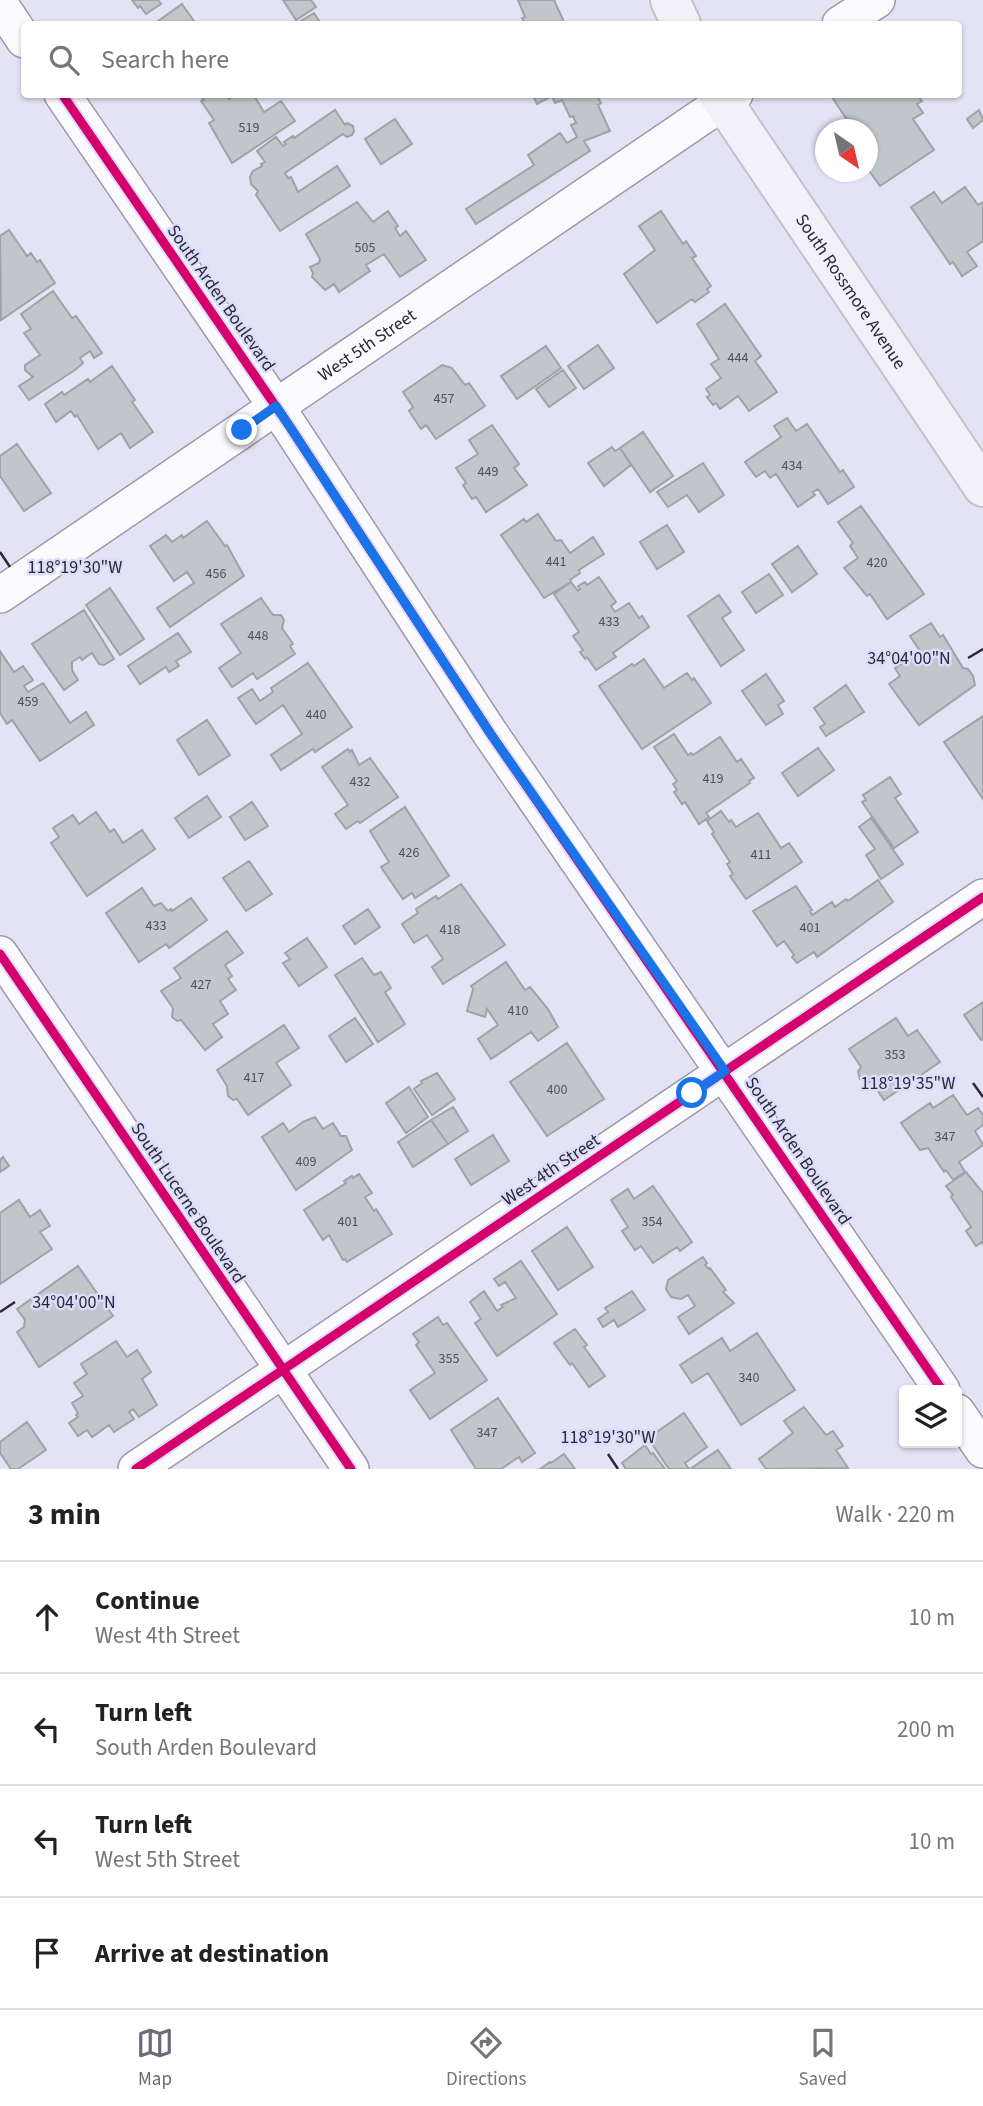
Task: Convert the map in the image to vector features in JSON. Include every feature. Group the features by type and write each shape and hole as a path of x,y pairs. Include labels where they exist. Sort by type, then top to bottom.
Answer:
{"main road":[{"path":"670,0 680,21"},
{"name":"South Rossmore Avenue","path":"726,98 983,487"}],"street":[{"path":"845,21 877,0"},
{"path":"0,4 21,36"},
{"name":"South Arden Boulevard","path":"65,98 276,406 490,733 939,1385"},
{"name":"West 5th Street","path":"0,595 724,98"},
{"name":"West 4th Street","path":"136,1469 983,897"},
{"name":"South Lucerne Boulevard","path":"0,954 351,1469"},
{"path":"962,1419 983,1450"}],"building":[{"path":"132,0 158,0 161,4 146,14"},
{"path":"283,0 311,0 316,7 296,20"},
{"path":"518,0 554,0 564,21 524,21 522,18 525,17"},
{"path":"182,4 194,21 158,21"},
{"path":"314,13 319,21 301,21"},
{"path":"203,98 255,98 264,112 281,101 295,121 232,163 209,123 214,120 201,101 204,100"},
{"path":"534,98 548,98 537,104"},
{"path":"553,98 598,98 601,103 598,105 610,131 584,141 590,151 476,224 466,209 534,165 528,155 560,133 567,143 577,137 571,125 576,123 573,116 570,117 562,100 555,103"},
{"path":"833,98 920,98 922,101 917,104 923,113 913,119 934,150 880,186 877,182 878,119 846,119"},
{"path":"335,110 345,125 347,123 353,126 352,135 347,137 343,134 285,173 288,178 291,177 298,192 337,166 350,186 280,231 256,195 258,191 251,184 253,171 265,162 257,151 276,137 283,146 286,144 284,142"},
{"path":"979,110 983,120 973,128 967,119"},
{"path":"395,119 412,144 381,164 365,139"},
{"path":"965,187 978,205 983,202 983,241 967,252 977,266 962,276 953,262 950,264 911,207 934,192 942,203"},
{"path":"357,202 373,222 388,211 398,226 395,228 400,236 406,231 426,260 400,277 384,254 366,265 370,271 339,292 334,284 325,290 312,277 310,267 319,263 320,259 306,234"},
{"path":"661,211 683,244 686,241 696,256 692,258 711,286 707,289 709,292 695,302 692,299 657,323 624,274 655,250 639,226"},
{"path":"9,230 27,256 31,253 37,262 40,260 55,283 1,320 0,236"},
{"path":"53,291 72,318 76,316 102,353 94,358 90,351 80,358 83,363 75,370 29,400 19,386 33,377 25,370 25,365 40,355 24,333 31,329 21,314"},
{"path":"725,304 761,356 755,361 777,392 749,411 738,396 720,409 707,397 710,395 706,389 721,378 711,364 719,359 697,324"},
{"path":"598,345 614,368 584,389 568,366"},
{"path":"546,346 561,368 517,399 501,376"},
{"path":"442,365 452,368 465,385 469,383 485,406 436,439 426,425 421,429 409,411 413,407 403,392"},
{"path":"112,366 153,432 130,448 121,433 98,449 77,415 75,417 71,411 56,422 45,404 88,379 90,382"},
{"path":"563,370 576,388 549,407 536,389"},
{"path":"787,418 796,431 807,424 840,472 843,470 854,487 828,504 818,489 813,492 815,495 798,507 776,474 770,478 765,471 756,477 745,462 781,437 774,426"},
{"path":"492,425 519,464 514,468 527,485 486,512 476,497 472,499 456,468 478,454 469,440"},
{"path":"643,432 673,476 650,492 620,448"},
{"path":"17,444 51,493 24,511 0,476 0,456"},
{"path":"612,447 615,451 620,448 631,465 604,486 588,463"},
{"path":"703,463 724,495 699,512 687,495 668,507 657,492"},
{"path":"861,506 924,594 887,619 870,594 867,596 844,568 858,558 850,546 853,543 838,522"},
{"path":"538,514 556,541 561,540 570,553 593,537 604,554 579,570 580,573 570,580 571,582 544,598 501,535 524,519 526,522"},
{"path":"207,521 225,546 227,545 244,576 170,627 157,608 194,583 187,572 174,581 150,546 166,535 172,542 182,535 183,538"},
{"path":"667,525 684,552 657,569 640,542"},
{"path":"798,546 817,574 792,592 772,564"},
{"path":"769,574 783,595 756,613 742,592"},
{"path":"599,577 616,602 611,606 615,612 629,603 649,627 613,653 616,657 596,670 580,652 583,650 573,636 579,632 554,594 571,582 578,591 578,586 585,582 587,585"},
{"path":"110,588 144,639 120,655 86,605"},
{"path":"719,595 731,612 722,618 744,650 721,666 688,616"},
{"path":"261,598 273,615 281,615 284,620 282,628 293,644 290,646 295,654 257,679 253,673 232,687 219,668 241,653 221,624"},
{"path":"84,610 114,659 104,665 99,664 92,653 82,660 80,657 72,662 72,670 78,680 64,690 32,644"},
{"path":"931,623 940,637 943,635 963,668 968,669 973,676 975,685 919,725 889,684 900,676 895,668 920,651 910,636"},
{"path":"178,633 191,652 176,661 179,666 169,672 166,667 140,684 128,666"},
{"path":"0,651 14,672 23,666 33,680 24,686 28,692 43,683 70,723 86,712 94,725 40,761 12,720 7,724 0,713"},
{"path":"644,659 664,688 687,673 692,680 694,678 711,703 642,749 599,686"},
{"path":"308,663 352,727 315,752 313,749 281,770 271,755 302,734 283,705 256,724 238,698 252,689 260,701 273,692 271,688"},
{"path":"766,674 784,701 778,705 783,714 766,725 742,691"},
{"path":"846,685 864,712 826,736 820,727 825,724 814,708"},
{"path":"983,716 983,799 944,742"},
{"path":"207,720 230,755 199,775 177,740"},
{"path":"674,734 688,755 693,755 720,737 737,762 741,759 754,778 706,813 709,817 699,824 685,802 682,804 674,792 677,790 673,784 677,781 654,747"},
{"path":"818,748 834,770 798,796 782,773"},
{"path":"348,749 350,752 352,750 359,765 370,758 398,797 360,823 358,821 346,829 335,814 348,805 322,767"},
{"path":"890,777 901,794 895,798 918,832 894,848 862,802 866,800 863,795"},
{"path":"207,796 221,817 189,838 175,818"},
{"path":"252,802 268,826 245,840 230,817"},
{"path":"405,807 449,876 415,898 412,893 403,899 381,867 389,862 370,831"},
{"path":"721,811 736,827 758,813 781,848 789,843 802,862 746,899 730,876 733,874 727,864 730,862 707,821"},
{"path":"96,812 110,832 114,829 123,843 142,830 155,849 87,896 51,843 59,837 53,828 73,815 79,824"},
{"path":"871,818 903,864 881,879 866,855 875,849 859,827"},
{"path":"249,861 272,894 246,911 223,878"},
{"path":"878,880 893,902 817,957 814,952 797,963 784,941 777,946 753,911 796,886 812,910 812,915 832,902 835,907 846,899 848,901"},
{"path":"461,884 505,945 443,984 432,967 443,959 427,935 414,943 402,924 418,913 416,909"},
{"path":"142,888 154,906 161,903 168,911 191,898 207,920 169,948 166,944 139,962 106,913"},
{"path":"368,909 380,927 355,944 343,926"},
{"path":"227,931 243,953 225,965 232,976 228,979 236,990 220,1001 228,1014 213,1024 222,1037 205,1050 181,1020 177,1021 172,1017 173,1008 161,991 181,978 174,968"},
{"path":"307,938 327,967 299,986 283,963 290,959 285,953"},
{"path":"362,958 374,975 381,972 391,988 385,992 405,1024 378,1042 335,975"},
{"path":"506,962 525,990 530,987 548,1009 558,1027 538,1041 531,1032 491,1059 478,1039 498,1025 487,1009 485,1017 467,1011 473,989 471,986"},
{"path":"983,1002 983,1039 981,1040 964,1015"},
{"path":"355,1018 373,1044 346,1062 329,1036"},
{"path":"896,1018 908,1036 917,1030 940,1062 884,1100 871,1081 867,1083 860,1079 858,1072 861,1067 849,1049"},
{"path":"284,1025 299,1048 276,1063 291,1085 248,1115 237,1099 233,1100 228,1096 227,1086 217,1070"},
{"path":"567,1043 604,1099 547,1136 510,1082"},
{"path":"437,1073 455,1099 432,1115 414,1089 421,1081"},
{"path":"409,1087 428,1117 406,1133 386,1103"},
{"path":"953,1095 967,1115 978,1108 983,1115 983,1125 975,1131 983,1145 959,1162 965,1172 953,1180 946,1170 944,1172 928,1148 920,1150 901,1123 930,1103 933,1108"},
{"path":"453,1107 468,1131 448,1144 431,1120"},
{"path":"315,1117 323,1129 333,1123 341,1136 346,1136 352,1150 296,1190 262,1137 283,1123 289,1132"},
{"path":"431,1120 448,1144 413,1167 398,1142"},
{"path":"493,1135 509,1161 471,1185 455,1159"},
{"path":"3,1157 9,1166 0,1172 0,1160"},
{"path":"966,1172 983,1193 983,1245 982,1242 976,1246 966,1231 971,1227 946,1186"},
{"path":"359,1174 372,1193 365,1197 392,1234 347,1262 343,1260 329,1235 323,1240 304,1210 346,1183 344,1181"},
{"path":"653,1186 692,1242 680,1251 677,1247 653,1263 641,1246 635,1250 622,1231 628,1227 611,1200 628,1189 634,1199"},
{"path":"19,1200 30,1217 40,1210 50,1226 40,1232 52,1249 0,1284 0,1213"},
{"path":"567,1227 593,1267 558,1290 532,1251"},
{"path":"703,1257 707,1263 705,1265 726,1290 723,1292 734,1303 689,1334 678,1317 695,1306 688,1295 681,1299 671,1297 666,1289 668,1280"},
{"path":"521,1261 557,1314 497,1356 475,1323 481,1319 470,1302 484,1291 497,1311 503,1307 501,1305 516,1298 505,1282 499,1286 494,1279"},
{"path":"78,1266 113,1316 39,1367 17,1332 24,1327 25,1320 17,1309"},
{"path":"632,1291 645,1310 618,1327 614,1320 603,1327 598,1319 608,1312 605,1308"},
{"path":"438,1317 443,1325 447,1323 487,1380 430,1419 410,1390 435,1373 416,1345 419,1342 413,1334"},
{"path":"575,1329 605,1376 589,1387 554,1343"},
{"path":"757,1333 795,1390 741,1425 708,1373 692,1383 680,1365 722,1338 730,1351"},
{"path":"116,1341 127,1357 137,1350 151,1372 142,1379 157,1405 139,1417 133,1409 129,1412 134,1419 114,1432 109,1425 92,1437 87,1430 78,1436 69,1423 78,1417 72,1403 83,1396 74,1383 87,1374 81,1364"},
{"path":"498,1398 535,1453 522,1462 519,1457 501,1469 476,1469 451,1430"},
{"path":"804,1407 826,1435 833,1431 843,1446 836,1450 848,1468 766,1469 759,1459 793,1433 784,1421"},
{"path":"684,1413 707,1447 685,1463 689,1469 669,1469 648,1438"},
{"path":"27,1422 46,1450 18,1469 11,1469 0,1453 0,1442"},
{"path":"645,1445 665,1469 626,1469 622,1463"},
{"path":"718,1450 731,1469 690,1469"},
{"path":"564,1454 575,1469 540,1469 551,1463"}],"cycle path":[{"path":"65,98 290,427 490,733 939,1385"},
{"path":"136,1469 983,897"},
{"path":"0,954 351,1469"}],"route":[{"path":"242,430 276,406 490,733 725,1071 692,1093"}]}
